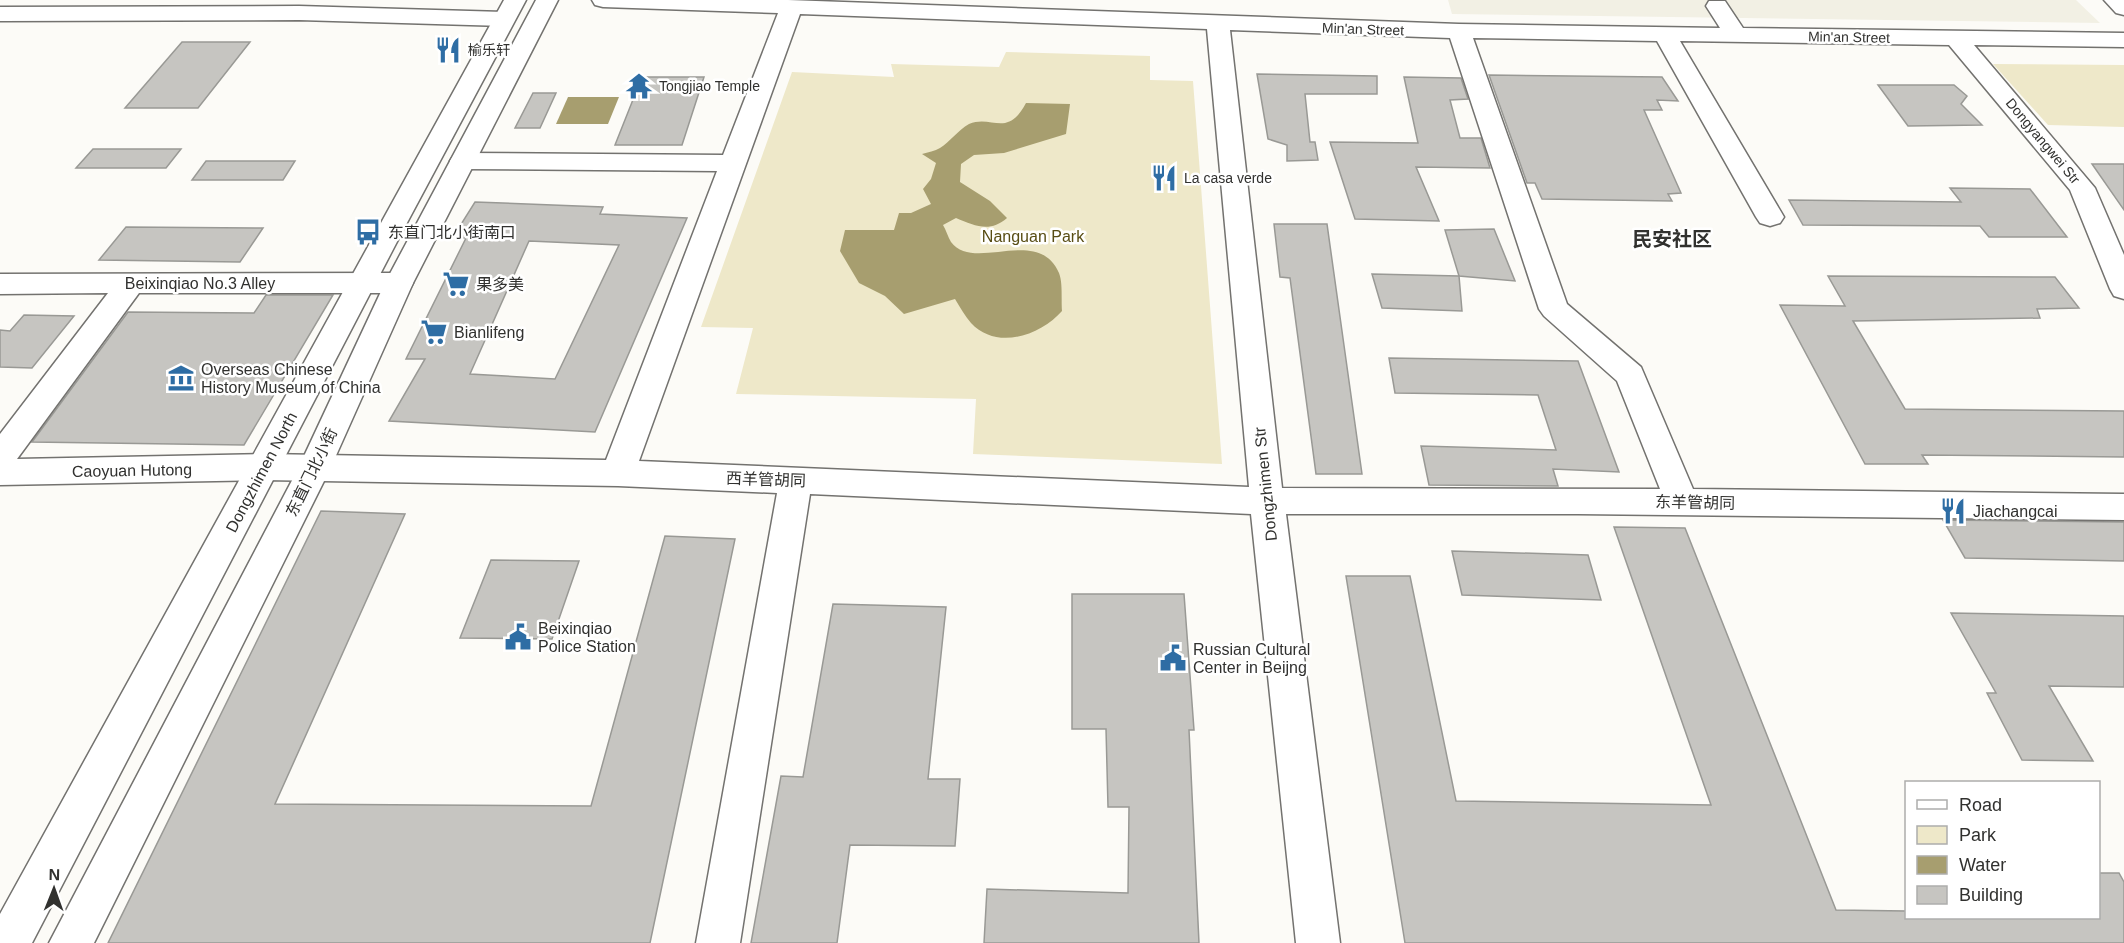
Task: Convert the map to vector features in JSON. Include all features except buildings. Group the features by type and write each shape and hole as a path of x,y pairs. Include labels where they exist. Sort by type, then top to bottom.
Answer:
{"street":[{"name":"东直门北小街","path":"71,943 314,469 399,283 547,0"},
{"name":"Min'an Street","path":"603,0 791,8 1211,16 1459,31 2124,40"},
{"path":"2115,0 2124,8"},
{"path":"1717,6 1737,36"},
{"path":"0,14 305,7 510,10"},
{"path":"618,473 791,8"},
{"name":"Dongzhimen North","path":"8,943 265,467 361,282 510,10"},
{"name":"Dongzhimen Str","path":"1211,16 1318,943"},
{"path":"1459,31 1554,309 1630,375 1682,502"},
{"path":"1665,35 1770,217"},
{"name":"Dongyangwei Str","path":"1957,39 2082,188 2124,289"},
{"path":"463,161 735,163"},
{"name":"Beixinqiao No.3 Alley","path":"0,284 399,283"},
{"path":"0,458 131,284"},
{"name":"西羊管胡同","path":"265,467 618,473 1266,501"},
{"name":"Caoyuan Hutong","path":"0,472 265,467"},
{"path":"717,943 796,480"},
{"name":"东羊管胡同","path":"1266,501 1682,502 2124,507"}],"shaded area":[{"path":"1448,0 2076,0 2100,23 1452,14"}],"green space":[{"name":"Nanguan Park","path":"1006,52 1150,56 1150,80 1193,81 1222,464 973,454 976,399 736,394 753,328 701,327 792,72 894,77 891,64 999,67"},
{"path":"1993,64 2124,65 2124,127 2048,125"}],"water":[{"path":"568,97 619,97 608,124 556,124"},
{"path":"1026,103 1070,104 1066,134 1004,153 974,155 961,164 960,182 990,201 1007,218 1001,223 988,227 956,218 943,225 951,242 961,250 990,253 1022,250 1036,252 1049,259 1060,277 1062,311 1053,320 1031,333 1006,338 982,332 971,323 955,299 904,314 885,296 859,283 840,251 845,230 894,230 899,213 911,213 931,204 923,189 931,179 936,163 922,154 940,148 969,124 1006,123 1019,114"}],"place":[{"name":"榆乐轩","path":"448,50"},
{"name":"Tongjiao Temple","path":"639,86"},
{"name":"La casa verde","path":"1164,178"},
{"name":"东直门北小街南口","path":"368,232"},
{"name":"果多美","path":"456,284"},
{"name":"Bianlifeng","path":"434,332"},
{"name":"Overseas Chinese History Museum of China","path":"181,378"},
{"name":"Jiachangcai","path":"1953,511"},
{"name":"Beixinqiao Police Station","path":"518,637"},
{"name":"Russian Cultural Center in Beijng","path":"1173,658"}],"district":[{"name":"民安社区","path":"1672,239"}]}
